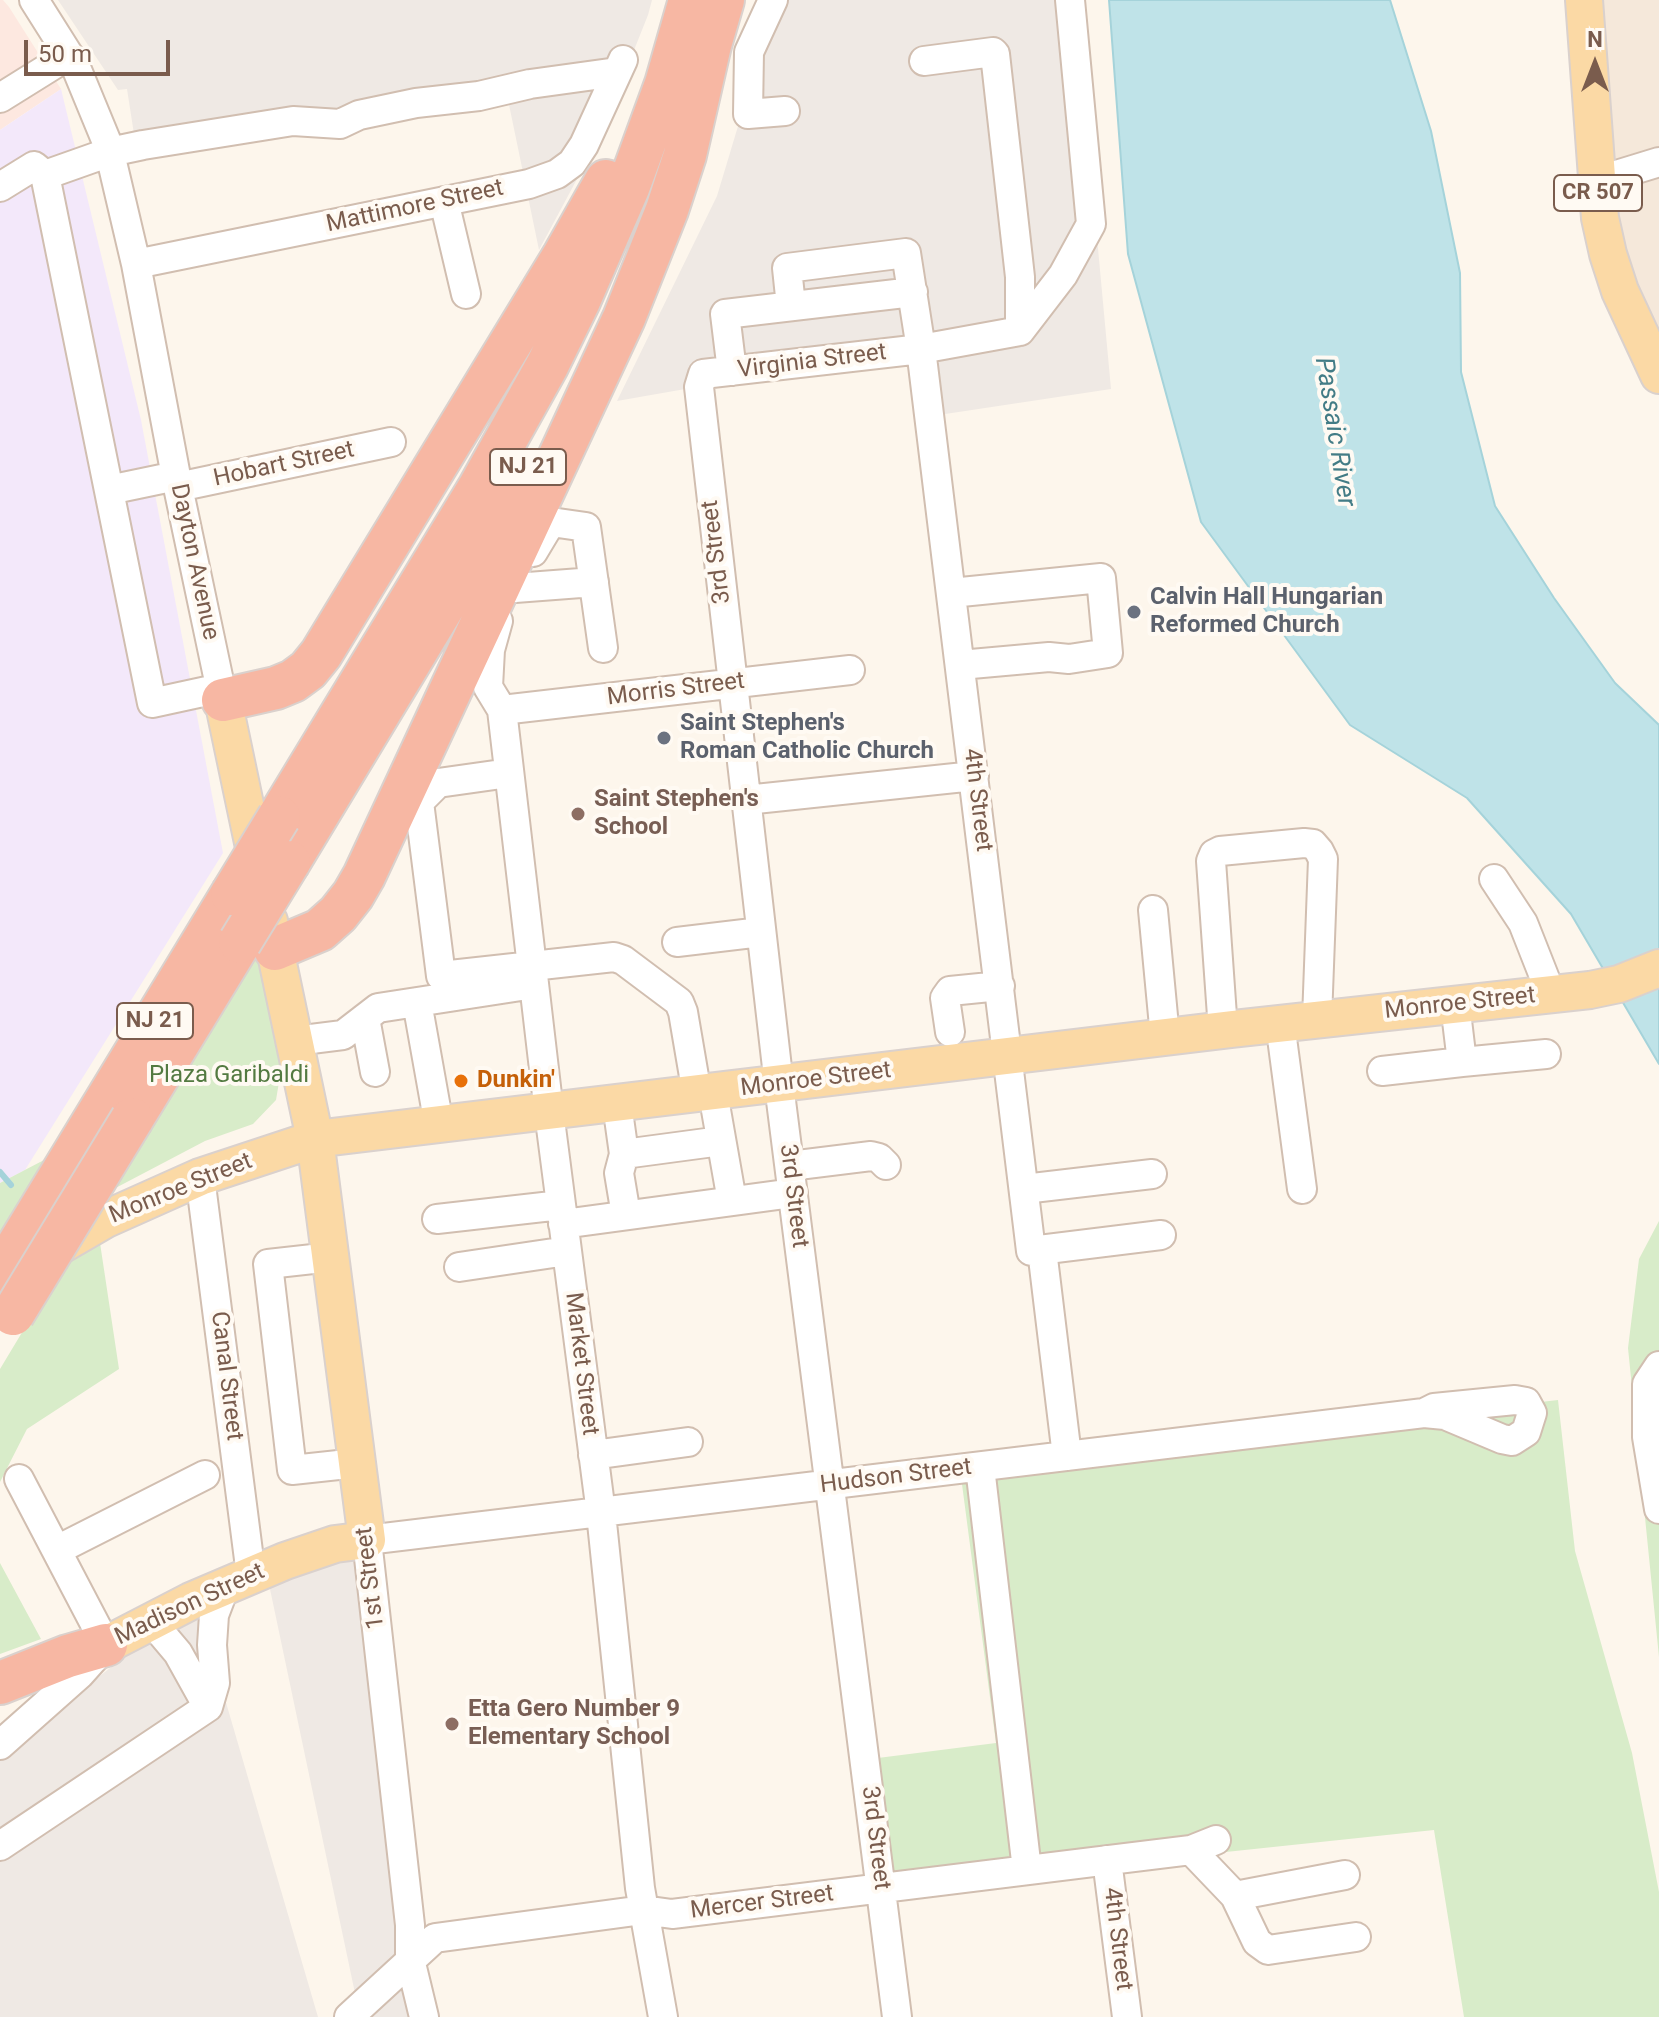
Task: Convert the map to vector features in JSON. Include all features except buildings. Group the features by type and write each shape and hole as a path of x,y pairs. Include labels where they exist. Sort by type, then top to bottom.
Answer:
{"highway":[{"path":"222,694 276,688 308,670 321,654 600,193 634,120 673,0"},
{"name":"NJ 21","path":"0,1275 515,427 560,340 632,176 666,84 690,0"},
{"name":"NJ 21","path":"4,1310 132,1119 258,946 289,862 483,544 575,380 658,200 723,0"},
{"path":"258,946 320,930 338,914 364,876 630,304 685,155 710,45"},
{"path":"0,1683 68,1656 106,1645"}],"main road":[{"name":"CR 507","path":"1584,0 1597,181 1608,254 1620,291 1659,375"},
{"name":"Dayton Avenue","path":"222,694 258,946 295,1041 315,1139"},
{"name":"Monroe Street","path":"4,1310 106,1219 200,1177 315,1139 1280,1023 1590,990 1619,984 1659,968"},
{"name":"1st Street","path":"315,1139 367,1540"},
{"name":"Madison Street","path":"106,1645 238,1581 335,1544 367,1540"}],"street":[{"name":"Dayton Avenue","path":"34,0 69,55 94,107 110,152 136,264 177,482 222,694"},
{"path":"773,0 749,52 748,114 785,111"},
{"path":"1020,331 1063,275 1091,224 1070,0"},
{"path":"924,61 995,54 1020,277 1020,331"},
{"path":"0,98 69,55"},
{"name":"Mattimore Street","path":"110,152 293,121 340,124 359,115 416,103 479,96 621,64 584,145 572,163 557,174 529,184 136,264"},
{"path":"45,175 110,152"},
{"path":"1597,181 1659,162"},
{"path":"0,187 34,166 45,175 152,703 222,694"},
{"path":"444,201 466,294"},
{"name":"4th Street","path":"791,306 787,268 906,253 921,349 1024,1189 1037,1250 1067,1456"},
{"path":"732,371 725,314 913,292"},
{"name":"Virginia Street","path":"703,374 921,349 1020,331"},
{"name":"3rd Street","path":"703,374 699,397 779,1085 897,2017"},
{"name":"Hobart Street","path":"109,490 177,482 391,442"},
{"name":"Market Street","path":"594,582 586,527 551,522 492,635 488,687 502,710 549,1112 601,1513 643,1910 663,2017"},
{"path":"951,593 1101,578 1108,653 1069,659 1049,657 960,665"},
{"path":"515,588 594,582 603,648"},
{"name":"Morris Street","path":"502,710 850,670"},
{"path":"509,773 438,783 419,802 441,976 533,976"},
{"path":"746,800 974,776"},
{"path":"1223,1030 1211,861 1214,854 1220,851 1304,843 1313,844 1319,851 1323,859 1317,1019"},
{"path":"1494,879 1523,923 1551,994"},
{"path":"1153,910 1165,1037"},
{"path":"677,942 761,932"},
{"path":"295,1041 343,1035 378,1008 614,957 679,1002 721,1141 732,1201"},
{"path":"950,1032 945,998 950,991 1000,986"},
{"path":"417,1002 439,1125"},
{"path":"1455,1004 1462,1062"},
{"path":"365,1018 375,1072"},
{"path":"1280,1023 1302,1189"},
{"path":"1382,1071 1546,1054"},
{"path":"617,1104 624,1154 619,1173 626,1215"},
{"path":"624,1154 721,1141"},
{"path":"459,1267 564,1226 732,1201 791,1179 871,1156 879,1158 886,1165"},
{"path":"1024,1189 1152,1174"},
{"name":"Canal Street","path":"200,1177 238,1581"},
{"path":"437,1219 564,1226"},
{"path":"1037,1250 1161,1235"},
{"path":"331,1257 268,1264 292,1470 357,1463"},
{"path":"1658,1493 1647,1437 1647,1384 1659,1366"},
{"name":"Hudson Street","path":"367,1540 1424,1413"},
{"path":"593,1455 688,1442"},
{"path":"980,1467 1027,1870"},
{"path":"57,1550 205,1475"},
{"path":"19,1479 106,1645"},
{"name":"1st Street","path":"367,1540 410,1925 410,1959 424,2017"},
{"path":"0,1846 208,1707 215,1683 212,1645 214,1615 238,1581"},
{"path":"151,1621 178,1653 208,1707"},
{"name":"Madison Street","path":"0,1745 80,1674 106,1645"},
{"name":"Mercer Street","path":"349,2017 435,1938 643,1910 672,1914 1107,1860 1203,1845 1235,1896"},
{"name":"4th Street","path":"1107,1860 1127,2017"},
{"path":"1345,1875 1235,1896 1257,1942 1268,1950 1356,1937"}],"shaded area":[{"path":"0,0 9,7 61,89 0,130"},
{"path":"58,0 652,0 599,138 539,250 506,90 136,147 127,89 118,90"},
{"path":"776,0 1075,0 1111,389 932,416 924,347 617,401 717,196"},
{"path":"1600,0 1659,0 1659,338 1622,260 1616,219"},
{"path":"61,89 141,420 223,853 25,1170 0,1183 0,130"},
{"path":"370,1537 428,2017 360,2017 266,1570"},
{"path":"196,1600 318,2017 0,2017 0,1755"}],"green space":[{"name":"Plaza Garibaldi","path":"254,944 281,1070 276,1100 253,1124 205,1141 106,1193 0,1232 0,1183 153,1103"},
{"path":"1659,1221 1659,1657 1628,1348 1639,1259"},
{"path":"100,1243 119,1369 27,1429 0,1482 0,1369 65,1261"},
{"path":"1558,1400 1575,1551 1632,1753 1659,1892 1659,2017 1464,2017 1434,1830 885,1888 870,1759 996,1743 960,1469"},
{"path":"0,1563 41,1639 0,1654"}],"water":[{"name":"Passaic River","path":"1109,0 1390,0 1431,131 1460,273 1461,372 1495,506 1554,598 1615,683 1659,725 1659,1064 1571,914 1467,798 1350,725 1201,522 1128,254"}],"waterway":[{"path":"0,1172 11,1185"}],"place":[{"name":"Calvin Hall Hungarian Reformed Church","path":"1134,612"},
{"name":"Saint Stephen's Roman Catholic Church","path":"664,738"},
{"name":"Saint Stephen's School","path":"578,814"},
{"name":"Dunkin'","path":"461,1081"},
{"name":"Etta Gero Number 9 Elementary School","path":"452,1724"}]}
